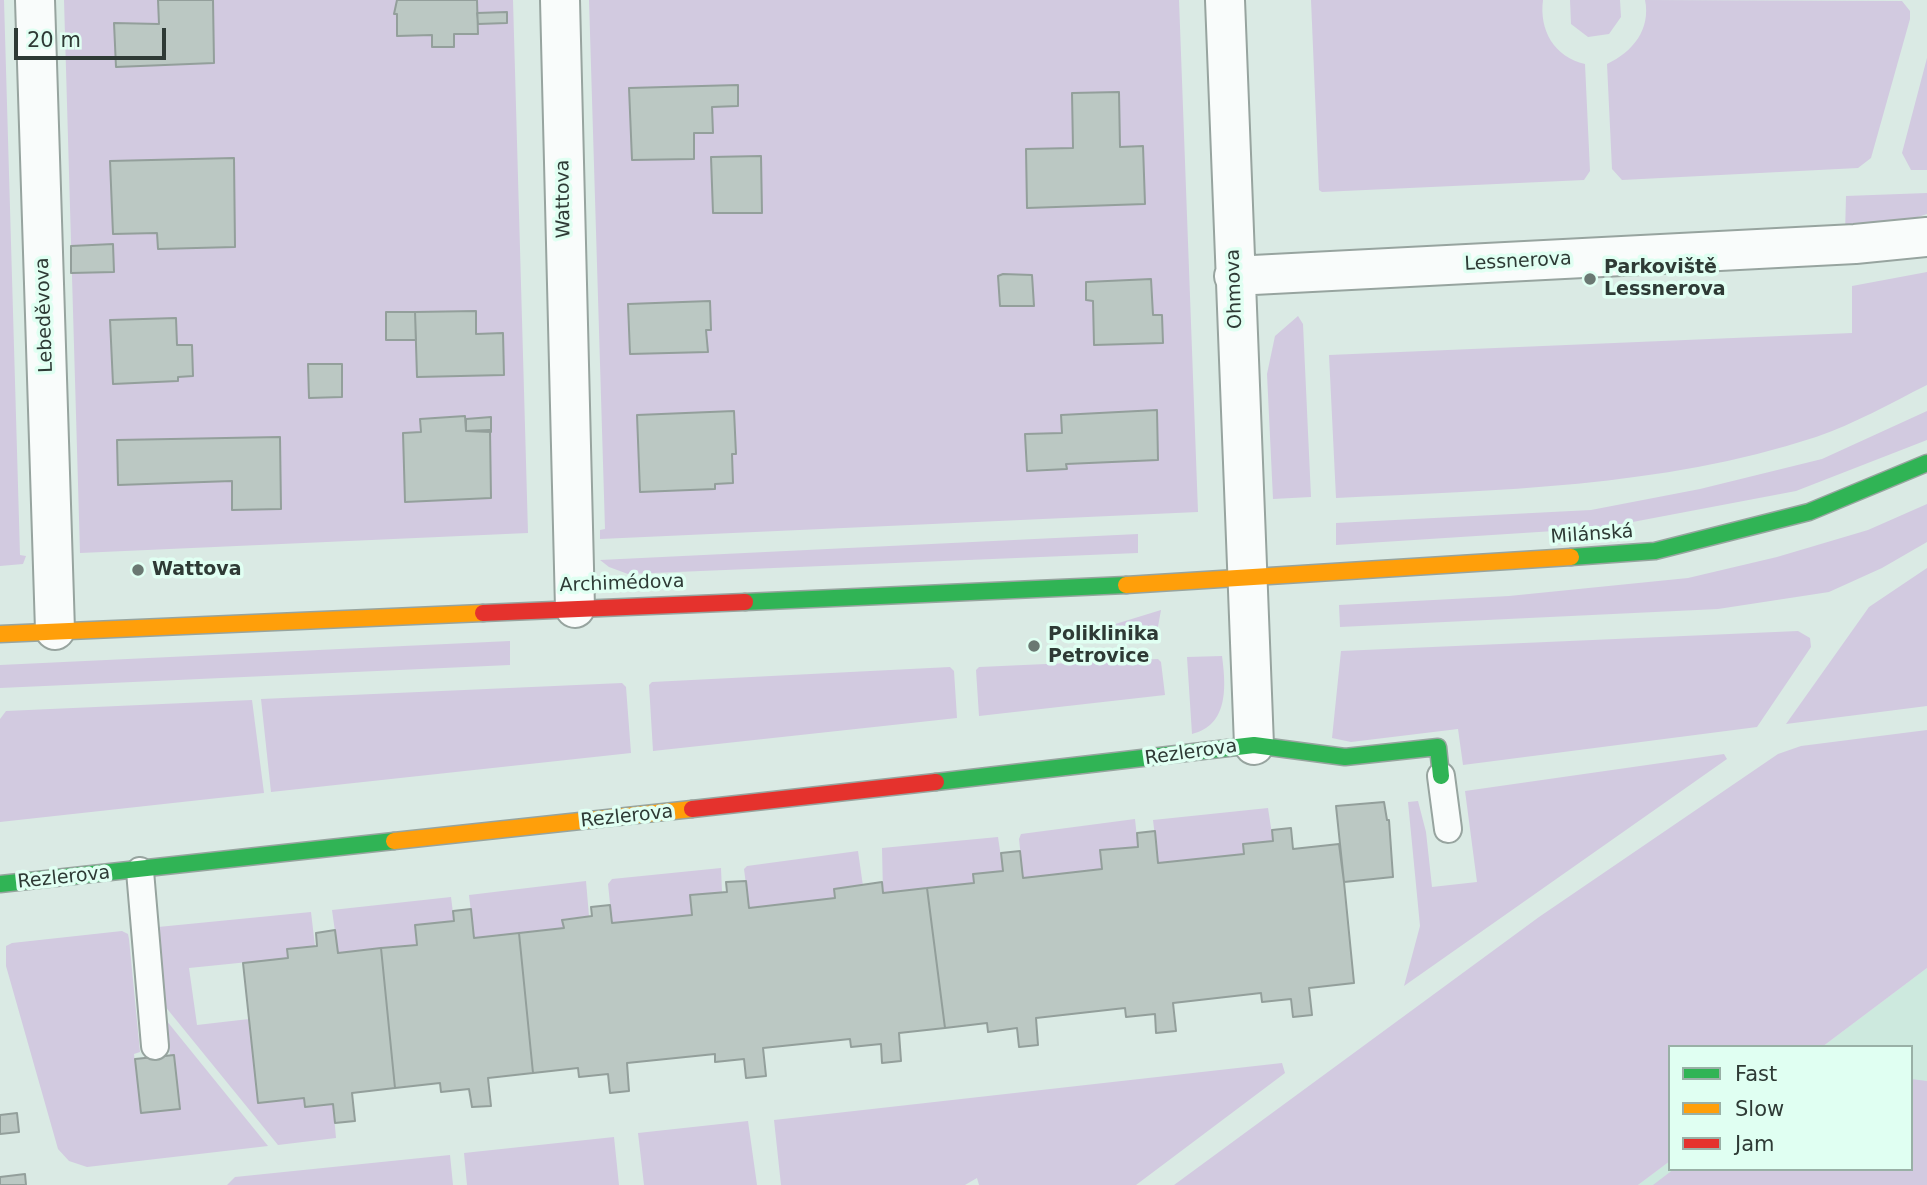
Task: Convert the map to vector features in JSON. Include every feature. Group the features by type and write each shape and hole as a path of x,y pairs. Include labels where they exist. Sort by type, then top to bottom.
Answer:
{"street":[{"name":"Lebeděvova","path":"35,0 55,630"},
{"name":"Wattova","path":"560,0 575,608"},
{"name":"Ohmova","path":"1225,0 1246,578"},
{"name":"Lessnerova","path":"1234,276 1855,244 1927,237"},
{"name":"Milánská","path":"1246,578 1656,551 1809,513 1927,463"},
{"name":"Archimédova","path":"0,634 1246,578"},
{"name":"Rezlerova","path":"1246,578 1254,745"},
{"name":"Rezlerova","path":"0,884 140,871 1171,757 1254,745 1345,757 1438,747 1441,776"}],"lane":[{"path":"1441,776 1448,829"},
{"path":"140,871 155,1046"}],"shaded area":[{"path":"0,0 4,0 20,555 26,556 23,564 0,566"},
{"path":"64,0 513,0 528,533 80,553"},
{"path":"589,0 1179,0 1198,512 600,539 600,530 605,529"},
{"path":"1311,0 1543,0 1544,22 1551,41 1565,55 1585,64 1590,171 1584,180 1322,192 1319,190"},
{"path":"1570,0 1620,0 1621,17 1609,34 1588,37 1571,24"},
{"path":"1645,0 1902,1 1910,11 1910,19 1871,158 1858,168 1622,180 1612,169 1607,64 1625,53 1638,38 1645,21"},
{"path":"1927,58 1927,170 1911,170 1902,153"},
{"path":"1927,193 1927,214 1891,226 1845,234 1846,196"},
{"path":"1927,272 1927,385 1830,432 1757,454 1638,477 1517,489 1336,498 1329,355 1852,333 1852,286"},
{"path":"1298,316 1303,324 1311,497 1273,499 1267,374 1275,336"},
{"path":"1927,411 1927,440 1796,491 1601,528 1336,545 1336,523 1591,510 1700,489 1822,459"},
{"path":"1927,504 1927,542 1882,568 1829,592 1718,609 1340,627 1339,605 1509,596 1688,578 1777,557 1868,530"},
{"path":"1138,534 1138,553 628,574 609,567 600,560"},
{"path":"1927,568 1927,706 1786,724 1869,607"},
{"path":"1161,610 1157,632 1153,636 1060,641"},
{"path":"1798,631 1810,638 1811,647 1757,727 1463,765 1458,729 1351,742 1332,738 1341,651"},
{"path":"510,641 510,665 0,688 0,665"},
{"path":"1222,656 1224,691 1219,713 1204,729 1192,734 1187,657"},
{"path":"1158,659 1161,662 1165,695 979,716 976,670 979,667"},
{"path":"950,667 954,671 957,718 653,751 649,685 652,682"},
{"path":"622,683 626,687 631,753 271,792 261,699"},
{"path":"252,700 264,793 0,822 0,719 6,711"},
{"path":"1927,730 1927,968 1825,1045 1668,1045 1668,1162 1638,1185 1174,1185 1539,917 1778,754 1801,746"},
{"path":"1724,754 1727,759 1404,986 1420,926 1408,802 1418,801 1426,832 1432,887 1477,882 1465,791"},
{"path":"1268,808 1273,841 1244,854 1158,863 1153,820"},
{"path":"1135,819 1138,847 1100,850 1102,869 1023,878 1019,839 1021,834"},
{"path":"998,837 1003,871 973,874 974,883 883,893 882,848"},
{"path":"858,851 863,886 834,889 835,898 749,908 744,869 747,866"},
{"path":"721,868 722,892 690,895 692,915 612,923 608,884 612,879"},
{"path":"586,881 589,916 563,919 564,928 474,938 469,895"},
{"path":"451,897 454,921 415,925 417,945 338,953 332,910"},
{"path":"311,912 315,946 287,949 288,958 189,968 197,1025 249,1019 304,1098 305,1107 333,1104 336,1138 278,1145 164,1005 158,927"},
{"path":"122,931 128,934 129,939 140,1052 134,1054 141,1113 170,1055 166,1020 268,1146 87,1167 69,1161 58,1149 6,966 6,946 12,943"},
{"path":"1927,968 1927,1185 1638,1185 1668,1162 1668,1171 1913,1171 1913,1045 1825,1045"},
{"path":"1282,1063 1285,1073 1136,1185 979,1185 977,1178 965,1185 781,1185 774,1120"},
{"path":"1913,1079 1927,1081 1927,1185 1653,1185 1671,1171 1913,1171"},
{"path":"748,1121 757,1185 644,1185 638,1133"},
{"path":"614,1137 619,1185 467,1185 464,1153"},
{"path":"450,1155 453,1185 227,1185 235,1177"}],"building":[{"path":"158,0 213,0 214,63 116,67 114,23 159,24"},
{"path":"397,0 477,0 478,34 454,34 454,47 432,47 432,35 397,36 397,14 394,14"},
{"path":"507,12 507,23 478,24 477,13"},
{"path":"738,85 738,106 712,107 713,133 694,133 694,159 632,160 629,88"},
{"path":"1119,92 1120,147 1143,146 1145,204 1027,208 1026,149 1073,148 1072,93"},
{"path":"761,156 762,213 713,213 711,157"},
{"path":"234,158 235,247 158,249 157,233 113,234 110,161"},
{"path":"113,244 114,272 71,273 71,246"},
{"path":"1032,275 1034,306 1000,306 998,276"},
{"path":"1151,279 1153,315 1162,315 1163,343 1094,345 1093,301 1086,300 1086,282"},
{"path":"710,301 711,330 706,330 708,352 630,354 628,304"},
{"path":"476,311 476,334 503,333 504,375 417,377 415,312"},
{"path":"386,312 415,312 416,340 386,340"},
{"path":"176,318 177,345 192,345 193,376 178,377 178,381 113,384 110,320"},
{"path":"308,364 342,364 342,397 309,398"},
{"path":"1157,410 1158,460 1066,464 1067,469 1027,471 1025,434 1062,433 1061,415"},
{"path":"734,411 736,454 732,454 733,483 715,484 715,489 640,492 637,415"},
{"path":"465,416 466,431 490,430 491,498 405,502 403,433 421,432 420,419"},
{"path":"491,417 491,432 466,431 466,419"},
{"path":"280,437 281,509 232,510 232,481 118,485 117,440"},
{"path":"1384,802 1389,820 1393,877 1344,882 1336,806"},
{"path":"1291,828 1293,849 1339,844 1344,882 1354,983 1309,988 1312,1015 1293,1017 1291,999 1262,1002 1261,993 1173,1003 1176,1031 1156,1033 1155,1014 1126,1017 1125,1008 1036,1018 1038,1045 1019,1047 1017,1028 988,1032 987,1023 945,1028 927,888 974,883 973,874 1003,871 1001,853 1020,851 1023,878 1102,869 1100,850 1138,847 1137,833 1155,831 1158,863 1244,854 1243,844 1273,841 1272,830"},
{"path":"746,881 749,908 835,898 834,889 882,882 883,893 927,888 945,1028 899,1033 901,1061 882,1063 881,1044 851,1047 850,1039 763,1048 766,1076 746,1078 744,1059 715,1062 715,1054 627,1063 629,1091 610,1093 608,1074 579,1077 578,1068 533,1073 519,933 564,928 562,920 592,916 591,907 610,905 612,923 692,915 690,895 727,892 726,882"},
{"path":"471,909 474,938 519,933 533,1073 488,1078 491,1106 472,1107 469,1089 441,1092 440,1083 395,1088 381,948 417,945 415,925 454,921 453,911"},
{"path":"335,930 338,953 381,948 395,1088 352,1093 355,1121 335,1123 333,1104 305,1107 304,1098 258,1103 243,963 288,958 287,949 317,946 316,933"},
{"path":"174,1055 180,1109 141,1113 135,1059"},
{"path":"17,1113 19,1132 0,1134 0,1115"},
{"path":"25,1174 26,1185 0,1185 0,1177"}],"traffic: fast":[{"path":"1571,557 1655,551 1809,512 1927,463"},
{"path":"745,602 1126,585"},
{"path":"936,782 1254,745 1345,757 1438,747 1441,776"},
{"path":"0,884 394,841"}],"traffic: slow":[{"path":"1126,585 1571,557"},
{"path":"0,634 483,613"},
{"path":"394,841 692,809"}],"traffic: jam":[{"path":"483,613 745,602"},
{"path":"692,809 936,782"}],"place":[{"name":"Parkoviště Lessnerova","path":"1590,279"},
{"name":"Wattova","path":"138,570"},
{"name":"Poliklinika Petrovice","path":"1034,646"}]}
